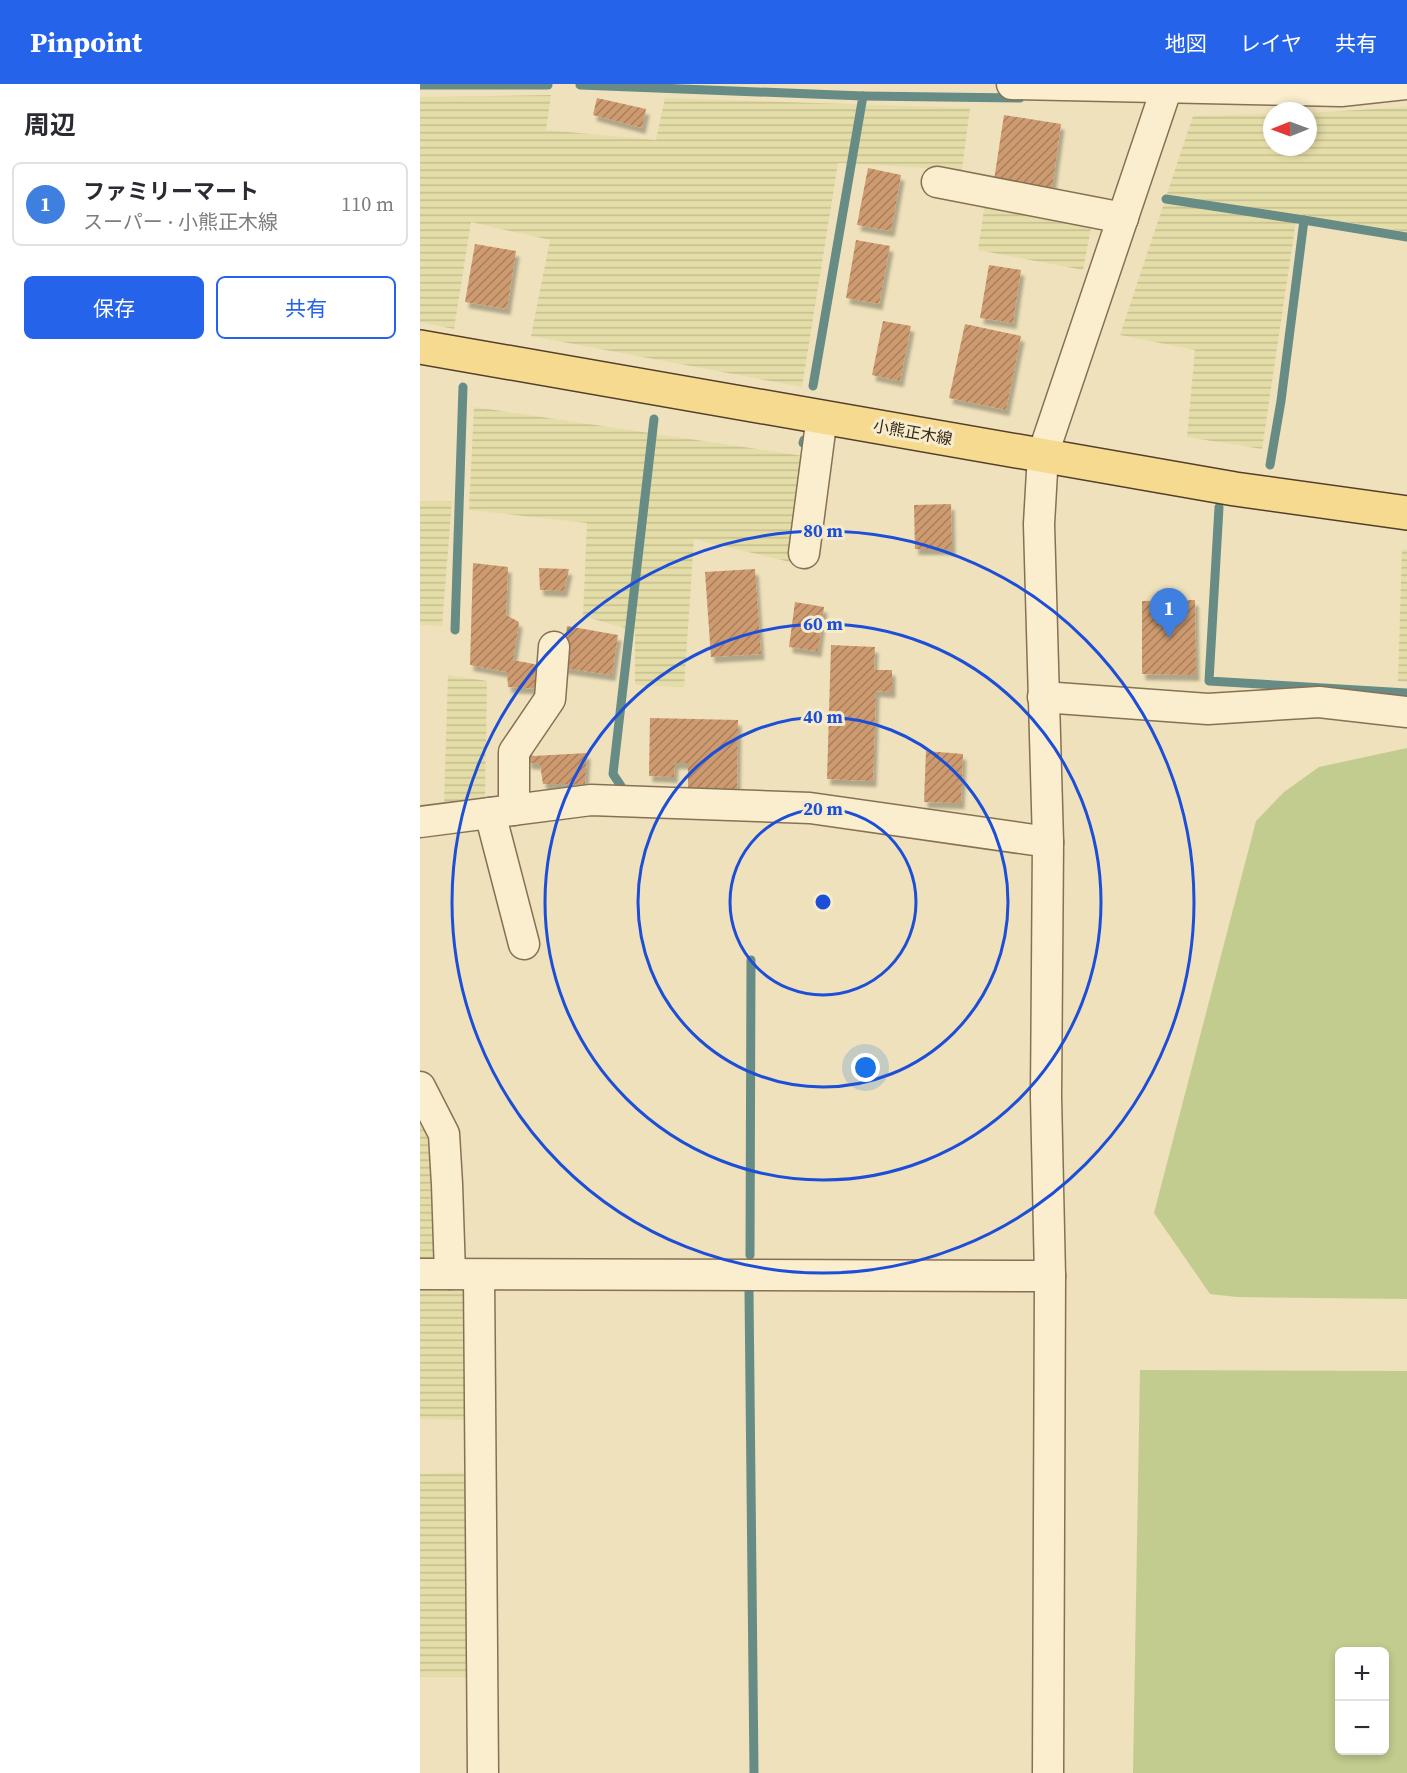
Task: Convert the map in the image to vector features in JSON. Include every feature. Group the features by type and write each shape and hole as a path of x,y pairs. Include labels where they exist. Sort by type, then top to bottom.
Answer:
{"main road":[{"name":"小熊正木線","path":"420,347 1235,489 1407,513"}],"street":[{"path":"1012,84 1341,91 1407,84"},
{"path":"1048,1773 1050,1276 1047,1097 1048,842 1039,524 1044,454 1168,86"},
{"path":"938,182 1123,218"},
{"path":"804,553 822,416"},
{"path":"524,944 502,811 514,752 550,699 554,647"},
{"path":"1043,697 1208,709 1319,702 1407,712"},
{"path":"420,822 591,800 810,808 1048,842"},
{"path":"420,1087 444,1134 450,1274"},
{"path":"420,1274 1050,1276"},
{"path":"479,1275 483,1773"}],"shaded area":[{"path":"551,95 546,130 656,140 665,98 970,108 962,170 838,163 802,387 531,336 550,240 471,222 454,329 420,322 420,97"},
{"path":"1407,107 1407,232 1297,214 1262,449 1187,437 1195,350 1120,335 1193,116 1263,114 1263,156 1317,156 1317,112"},
{"path":"985,203 1092,222 1083,270 978,250"},
{"path":"474,407 804,456 790,562 694,539 684,687 635,685 635,631 583,616 587,523 469,510"},
{"path":"420,501 452,501 442,626 420,625"},
{"path":"1402,549 1407,550 1407,682 1398,681"},
{"path":"448,675 487,681 485,797 444,802"},
{"path":"420,1122 431,1146 438,1265 420,1265"},
{"path":"420,1287 468,1287 470,1420 420,1419"},
{"path":"474,1472 475,1677 420,1677 420,1474"}],"green space":[{"path":"1407,748 1407,1299 1237,1297 1210,1294 1154,1213 1256,821 1284,792 1319,767"},
{"path":"1140,1370 1407,1371 1407,1773 1133,1773"}],"building":[{"path":"597,98 646,109 642,128 593,115"},
{"path":"1004,115 1061,124 1052,189 994,180"},
{"path":"868,168 901,175 891,231 857,225"},
{"path":"856,240 890,246 879,304 846,298"},
{"path":"475,244 516,251 507,309 465,302"},
{"path":"989,265 1021,270 1013,323 980,318"},
{"path":"883,321 911,326 900,381 872,375"},
{"path":"965,324 1021,336 1006,410 949,398"},
{"path":"951,504 952,549 915,549 914,505"},
{"path":"473,563 508,567 506,615 519,622 513,660 544,666 542,689 508,687 507,672 470,665"},
{"path":"539,568 569,569 564,591 540,590"},
{"path":"755,569 761,654 711,657 705,572"},
{"path":"1195,600 1196,675 1142,674 1142,601"},
{"path":"795,602 824,607 818,651 789,647"},
{"path":"567,626 618,635 612,675 563,668"},
{"path":"831,645 875,647 874,670 892,670 892,692 876,691 873,781 827,779"},
{"path":"650,718 738,720 737,791 688,790 688,763 675,763 674,777 649,776"},
{"path":"926,751 963,754 961,803 924,802"},
{"path":"587,753 585,784 543,784 540,764 528,763 527,754 534,756"}],"waterway":[{"path":"420,85 548,85"},
{"path":"580,85 863,96 813,386"},
{"path":"863,96 1020,98"},
{"path":"1166,199 1304,220 1281,401 1270,465"},
{"path":"1304,220 1407,237"},
{"path":"455,630 463,387"},
{"path":"621,786 613,774 654,419"},
{"path":"1219,507 1209,681 1407,693"},
{"path":"750,1255 751,960"},
{"path":"749,1291 754,1773"}],"place":[{"name":"ファミリーマート","path":"1169,638"}]}
